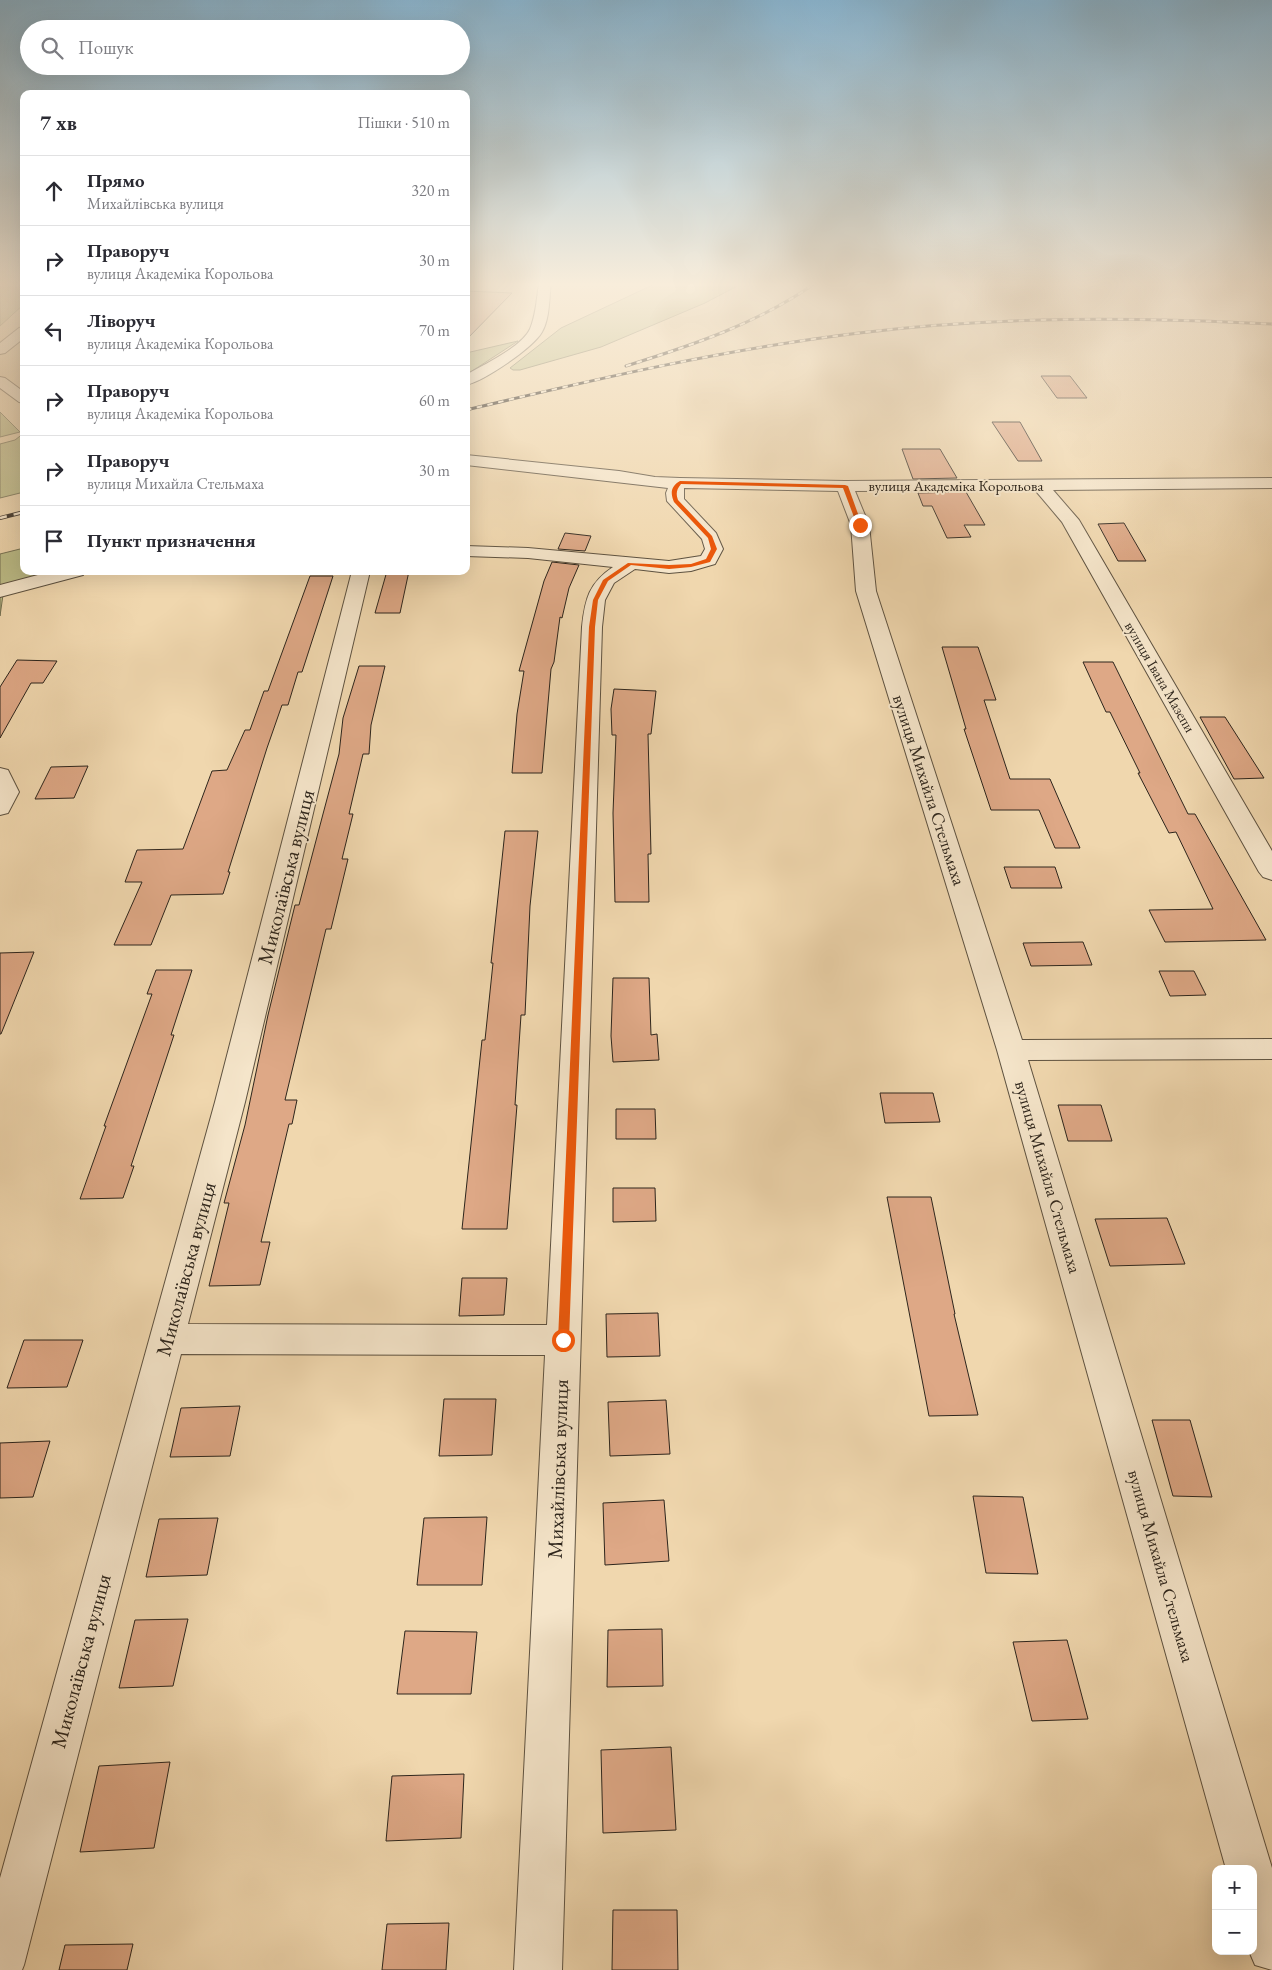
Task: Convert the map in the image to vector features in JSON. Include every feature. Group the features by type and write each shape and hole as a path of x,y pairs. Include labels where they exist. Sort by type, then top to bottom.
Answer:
{"street":[{"path":"0,381 20,396"},
{"name":"вулиця Академіка Корольова","path":"470,460 619,476 654,482 680,483 845,486 1268,487"},
{"path":"470,551 528,553 669,567 691,565 708,560 714,549 710,537 676,501 674,495 675,488 680,483"},
{"name":"вулиця Михайла Стельмаха","path":"845,486 860,525 866,591 1011,1050 1248,1865"},
{"name":"вулиця Івана Мазепи","path":"1041,486 1070,520 1272,872"},
{"name":"Михайлівська вулиця","path":"538,1970 592,627 595,600 606,580 630,564"},
{"path":"0,591 61,575"},
{"name":"Миколаївська вулиця","path":"0,1965 230,1102 361,575"},
{"path":"0,775 7,792 0,808"},
{"path":"1011,1050 1272,1049"},
{"path":"167,1339 563,1340"},
{"path":"1257,1897 1272,1948"}],"green space":[{"path":"0,412 20,432 0,437"},
{"path":"20,436 20,493 0,498 0,444 15,440"},
{"path":"20,549 20,575 53,575 4,588 0,616 0,554"}],"building":[{"path":"1041,376 1070,376 1087,398 1057,398"},
{"path":"992,422 1020,422 1042,461 1018,461"},
{"path":"902,449 940,449 957,478 913,479"},
{"path":"966,492 985,525 964,525 971,537 947,538 932,506 923,506 918,493"},
{"path":"1124,523 1146,561 1118,561 1098,524"},
{"path":"565,533 591,536 585,551 558,549"},
{"path":"552,562 579,565 569,588 562,618 560,617 554,662 551,669 542,773 512,773 517,714 524,671 519,671 544,581"},
{"path":"386,575 408,575 400,613 375,613"},
{"path":"310,576 333,576 302,672 298,672 288,705 282,705 267,748 228,872 230,872 223,894 171,895 151,945 114,945 142,882 125,882 137,850 183,849 212,771 227,770 245,730 250,730 264,691 268,691"},
{"path":"942,647 978,647 996,700 984,700 1010,779 1050,779 1080,848 1055,848 1039,810 991,810 964,729 966,729"},
{"path":"17,660 57,661 43,683 31,683 0,738 0,687"},
{"path":"1083,662 1113,662 1188,814 1195,814 1266,940 1165,942 1149,910 1213,909 1176,832 1169,833 1138,773 1140,773 1110,712 1106,712"},
{"path":"359,666 385,666 371,725 369,754 363,754 349,814 353,814 342,859 348,859 331,929 326,929 285,1100 297,1100 292,1124 289,1124 261,1242 270,1242 260,1285 209,1286 229,1203 224,1203 245,1125 268,1015 295,905 299,905 339,754 343,718"},
{"path":"614,689 656,691 651,734 648,734 651,854 648,854 649,902 615,902 613,813 616,735 612,735 611,709"},
{"path":"1200,717 1225,717 1264,778 1234,779"},
{"path":"88,766 74,798 35,799 51,767"},
{"path":"505,831 538,831 530,906 525,1015 521,1015 515,1105 517,1105 507,1229 462,1229 482,1040 485,1040"},
{"path":"1004,867 1055,867 1062,888 1011,888"},
{"path":"1083,942 1092,965 1031,966 1023,943"},
{"path":"34,952 1,1034 0,1034 0,953"},
{"path":"156,970 192,970 171,1035 174,1035 131,1166 134,1166 123,1198 80,1199 106,1126 104,1126 152,994 147,994"},
{"path":"1159,971 1194,971 1206,995 1170,996"},
{"path":"613,978 649,978 651,1035 657,1034 659,1060 613,1062 611,1036"},
{"path":"880,1093 933,1093 940,1122 885,1123"},
{"path":"1058,1105 1101,1105 1112,1141 1068,1141"},
{"path":"616,1109 655,1109 656,1139 616,1139"},
{"path":"613,1188 655,1188 656,1221 613,1222"},
{"path":"887,1197 931,1197 954,1314 978,1415 929,1416"},
{"path":"1167,1218 1185,1264 1110,1266 1095,1219"},
{"path":"462,1278 507,1278 504,1315 459,1316"},
{"path":"658,1313 660,1356 607,1357 606,1314"},
{"path":"24,1340 83,1340 67,1387 7,1388"},
{"path":"444,1399 496,1399 492,1455 439,1456"},
{"path":"666,1400 670,1454 610,1456 608,1402"},
{"path":"240,1406 230,1456 170,1457 181,1408"},
{"path":"1152,1420 1190,1420 1212,1497 1173,1496"},
{"path":"50,1441 33,1497 0,1498 0,1443"},
{"path":"973,1496 1023,1497 1038,1574 986,1573"},
{"path":"664,1500 669,1561 605,1565 603,1503"},
{"path":"487,1517 482,1585 417,1585 424,1518"},
{"path":"218,1518 207,1575 146,1577 159,1519"},
{"path":"188,1619 173,1686 119,1688 135,1620"},
{"path":"662,1629 663,1686 607,1687 608,1630"},
{"path":"405,1631 477,1632 471,1694 397,1694"},
{"path":"1067,1640 1088,1719 1032,1721 1013,1642"},
{"path":"671,1747 676,1830 603,1833 601,1750"},
{"path":"170,1762 154,1848 80,1852 99,1766"},
{"path":"464,1774 461,1838 386,1841 392,1776"},
{"path":"613,1910 677,1910 678,1970 612,1970"},
{"path":"449,1923 446,1970 382,1970 387,1924"},
{"path":"133,1944 127,1970 59,1970 65,1945"}],"railway":[{"path":"470,409 622,374"},
{"path":"0,518 20,513"}],"route":[{"path":"563,1340 592,627 595,600 606,580 630,564 669,567 691,565 708,560 714,549 710,537 676,501 674,495 675,488 680,483 845,486 860,525"}]}
